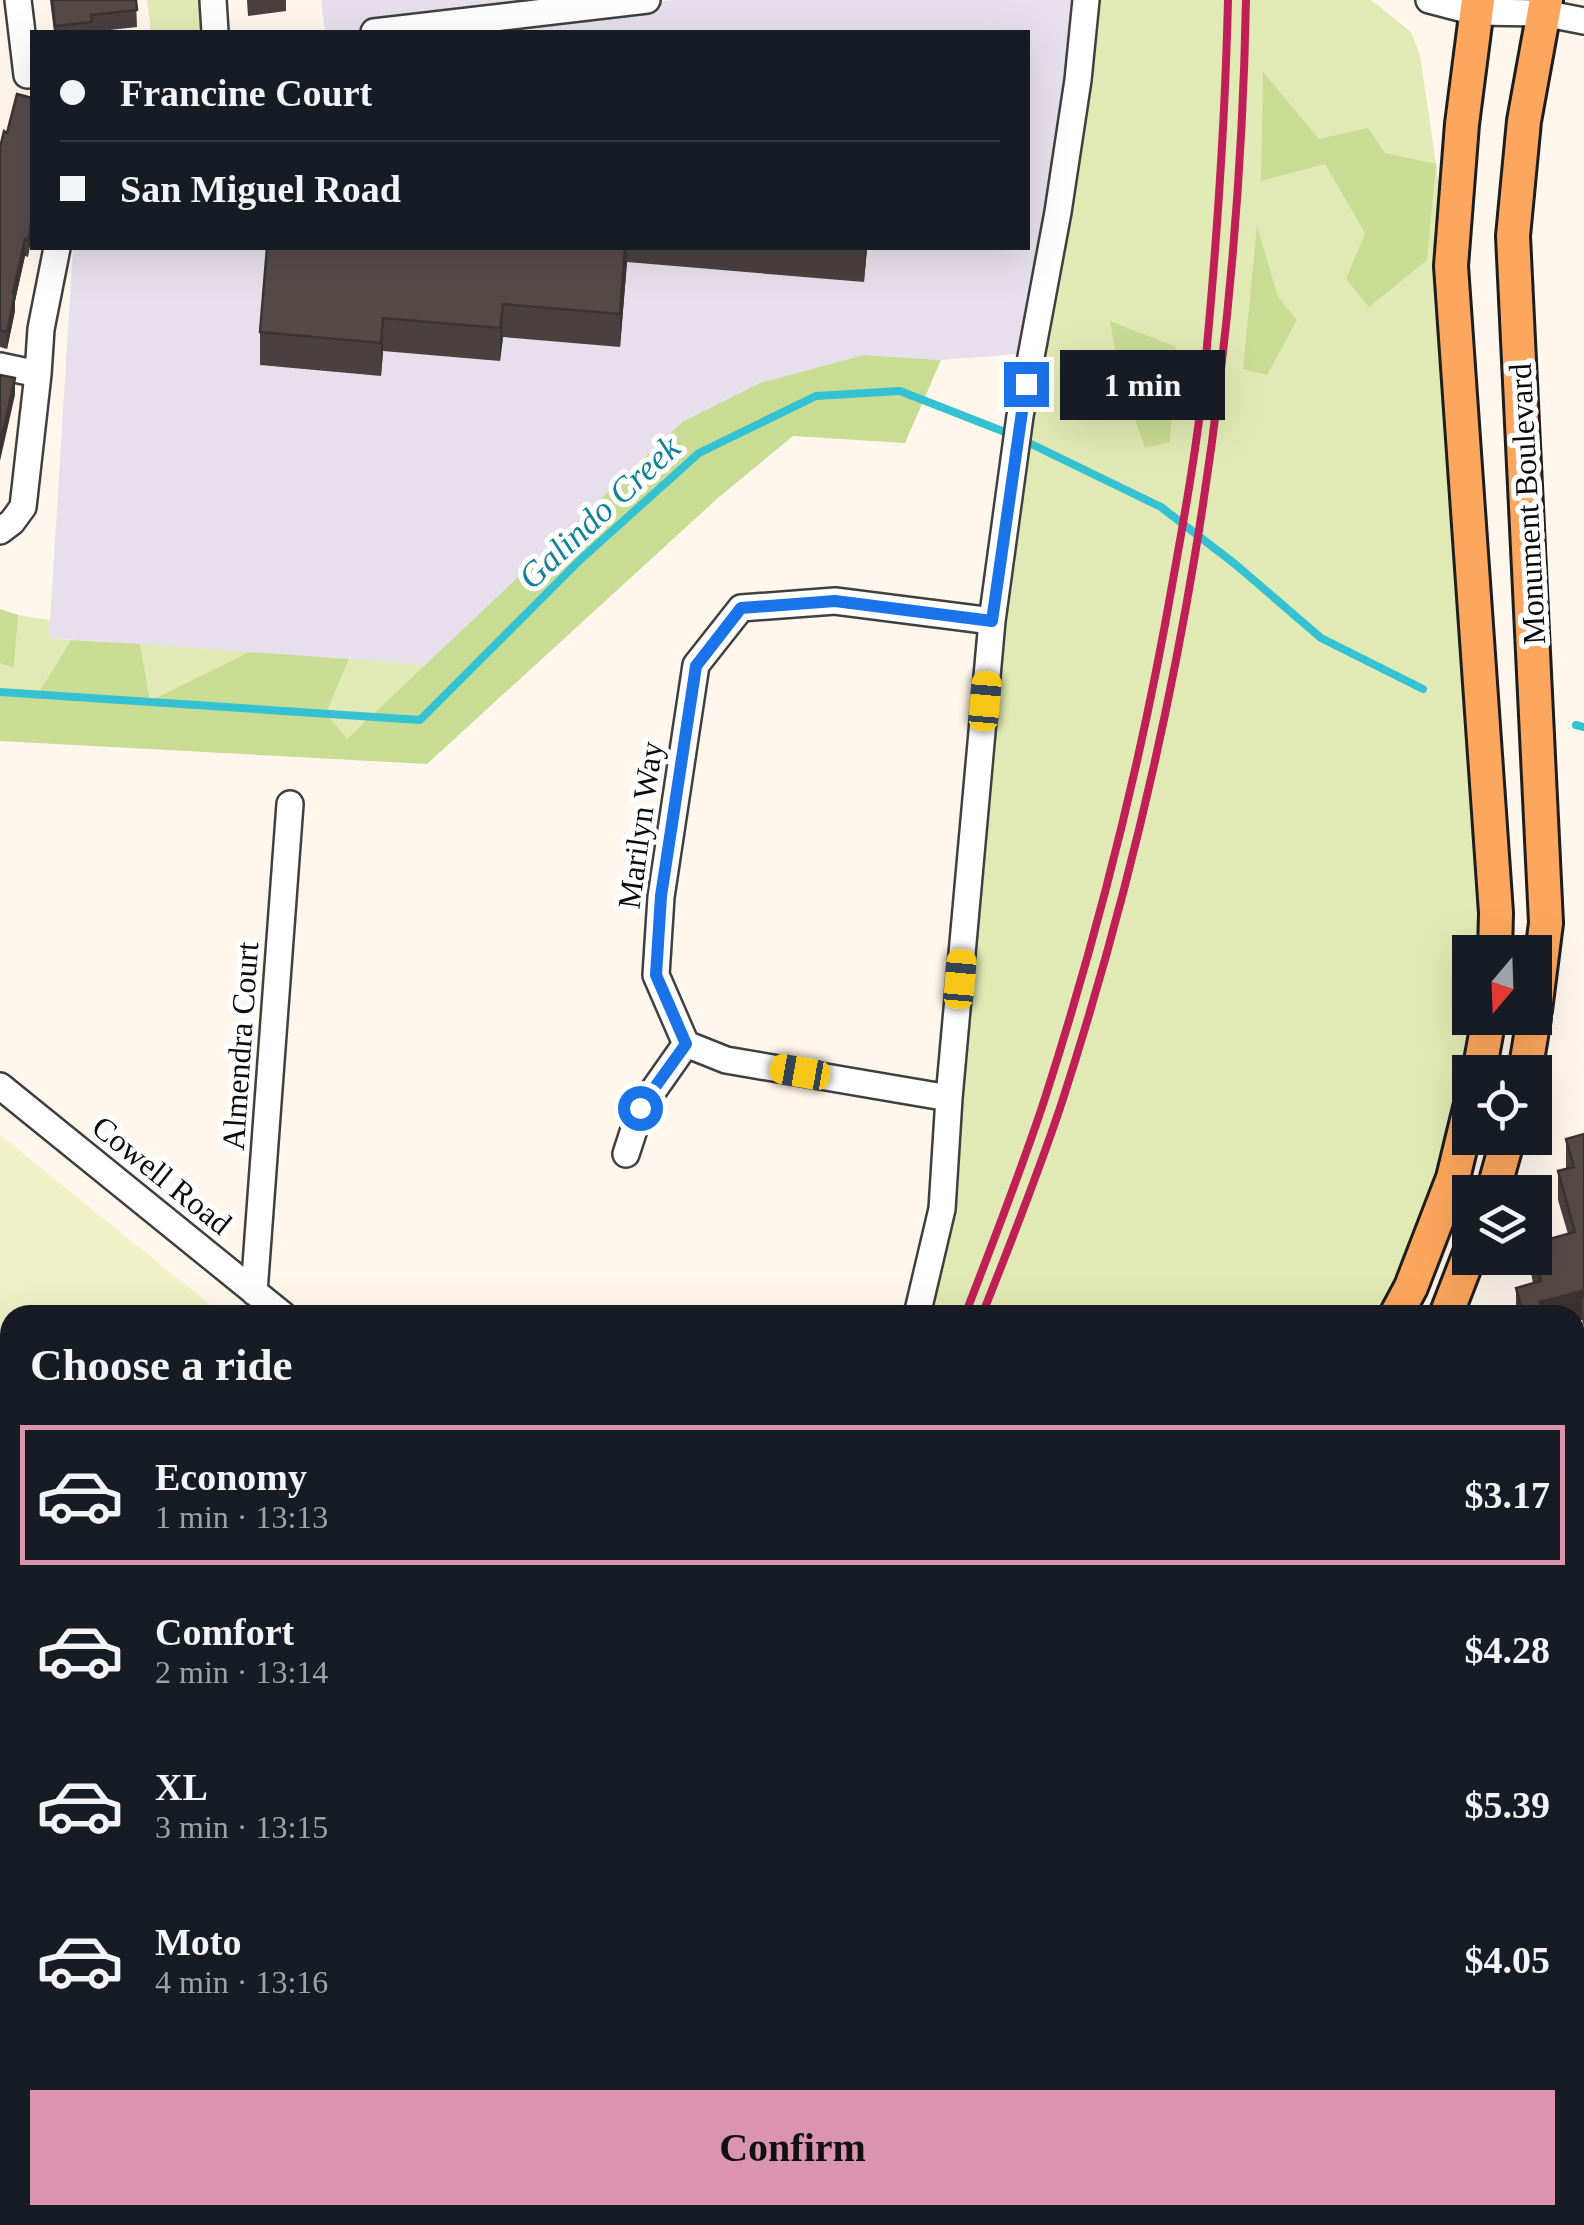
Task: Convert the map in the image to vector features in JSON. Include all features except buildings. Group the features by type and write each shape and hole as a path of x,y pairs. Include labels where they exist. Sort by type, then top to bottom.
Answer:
{"main road":[{"name":"Monument Boulevard","path":"1538,4 1514,236 1545,935"},
{"name":"Monument Boulevard","path":"1477,6 1462,124 1451,266 1494,874 1495,935"},
{"path":"1401,1305 1459,1155"},
{"path":"1450,1305 1461,1275"}],"street":[{"path":"0,78 30,74 18,0"},
{"path":"213,0 215,30"},
{"path":"391,30 647,0"},
{"path":"919,1305 942,1209 992,621 1020,416 1078,80 1086,0"},
{"path":"1429,0 1477,6 1538,4 1584,22"},
{"path":"0,531 22,507 40,329 57,250"},
{"path":"0,366 38,374"},
{"name":"Marilyn Way","path":"686,1044 656,975 661,896 696,666 741,608 835,601 992,621"},
{"name":"Almendra Court","path":"254,1292 290,804"},
{"path":"626,1154 640,1108 686,1044 726,1060 949,1098"},
{"name":"Cowell Road","path":"0,1086 270,1305"}],"shaded area":[{"path":"321,0 647,0 541,15 671,0 1084,0 1031,353 941,360 864,355 682,422 427,665 49,638 73,250 1030,250 1030,30 325,30"}],"green space":[{"path":"147,0 213,0 215,30 151,30"},
{"path":"1086,0 1371,0 1411,32 1420,55 1451,266 1494,935 1452,935 1452,1035 1483,1035 1476,1055 1452,1055 1453,1155 1400,1305 919,1305 942,1209 992,621"},
{"path":"1263,72 1319,139 1368,128 1385,153 1436,164 1427,260 1369,307 1346,279 1365,233 1325,164 1261,181"},
{"path":"1257,226 1278,297 1297,320 1267,375 1243,369"},
{"path":"1110,321 1176,347 1170,442 1145,448 1135,419 1154,397 1121,384"},
{"path":"864,355 941,360 905,443 793,436 719,497 427,764 0,741 0,692 38,694 71,640 140,644 150,701 249,652 349,659 326,713 347,739 682,422 760,383"},
{"path":"0,609 18,615 14,668 0,663"},
{"path":"18,615 50,620 49,638 71,640 38,695 0,692 0,663 14,667"},
{"path":"140,644 249,652 149,702"},
{"path":"349,659 427,665 347,740 325,713"},
{"path":"0,1135 209,1304 208,1305 0,1305"}],"waterway":[{"name":"Galindo Creek","path":"0,692 420,720 581,559 699,453 816,396 900,391 1010,434"},
{"name":"Galindo Creek","path":"1023,440 1161,507 1321,638 1423,689"},
{"name":"Galindo Creek","path":"1576,725 1584,727"}],"railway":[{"path":"969,1305 1027,1150 1066,1031 1118,839 1161,645 1204,378 1225,95 1228,0"},
{"path":"986,1305 1053,1129 1103,968 1169,696 1215,419 1241,140 1246,0"}],"route":[{"path":"640,1108 686,1044 656,975 661,896 696,666 741,608 835,601 992,621 1026,384"}]}
